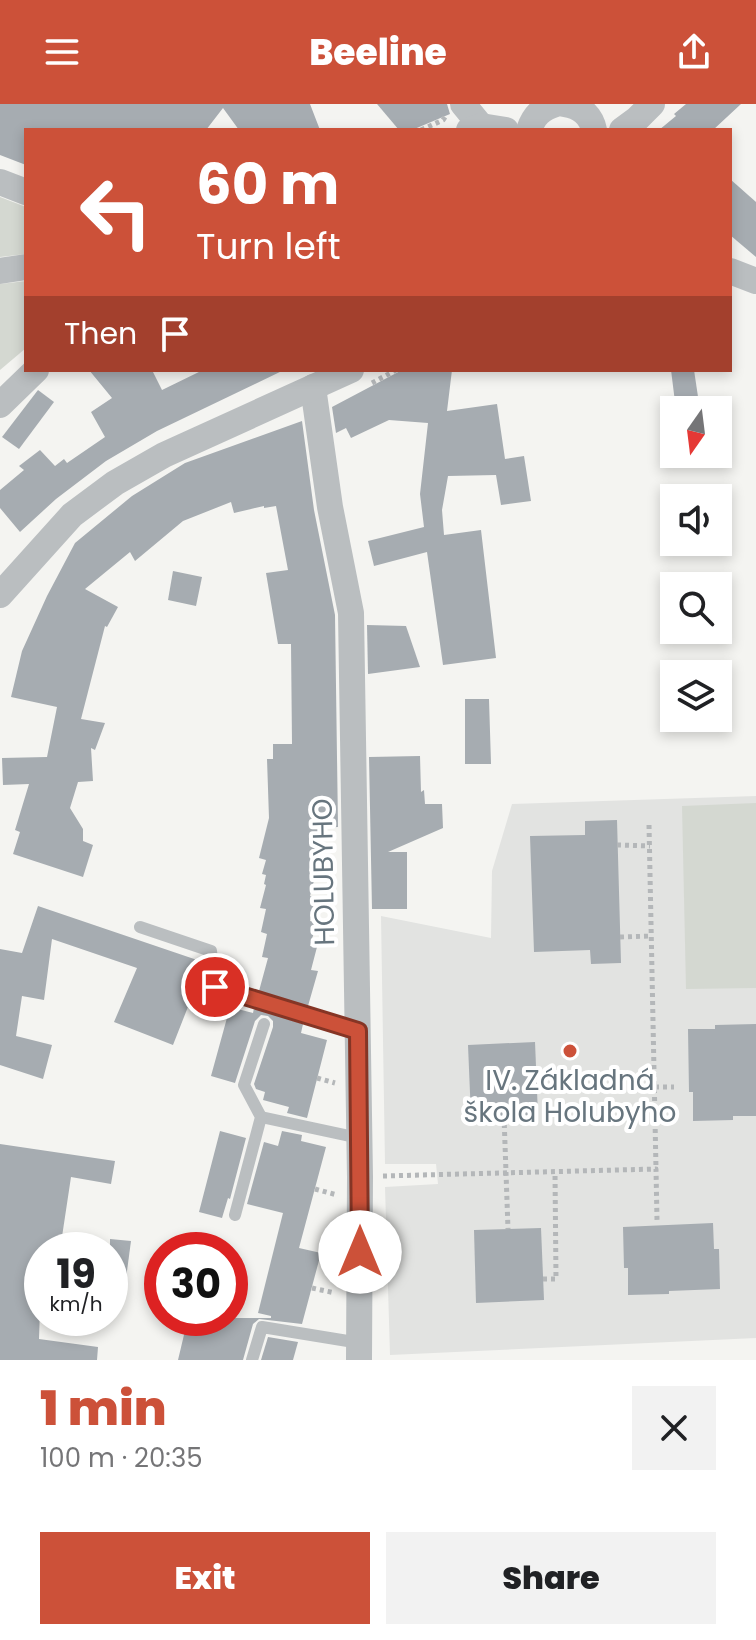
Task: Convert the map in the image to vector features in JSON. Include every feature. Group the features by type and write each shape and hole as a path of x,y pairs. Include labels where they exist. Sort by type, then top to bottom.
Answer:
{"street":[{"path":"530,128 533,119 544,108 569,104 587,114 594,128"},
{"path":"625,128 652,104"},
{"path":"455,108 484,128"},
{"path":"0,182 24,191"},
{"path":"0,271 24,267"},
{"path":"732,272 756,281"},
{"path":"0,405 34,372"},
{"path":"0,595 72,515 115,483 164,455 347,372"},
{"name":"HOLUBYHO","path":"313,387 330,507 351,613 359,1138 353,1187 360,1352"}],"lane":[{"path":"140,927 211,951 215,987 358,1031"},
{"path":"235,1215 261,1117 244,1085 264,1024"},
{"path":"261,1117 359,1138"},
{"path":"252,1360 262,1327 360,1352"}],"path":[{"path":"425,128 443,120 455,108"},
{"path":"649,825 657,1220"},
{"path":"617,845 650,846"},
{"path":"620,937 652,936"},
{"path":"655,1087 674,1087"},
{"path":"504,1116 508,1229"},
{"path":"315,1189 507,1173 656,1169"},
{"path":"543,1279 556,1279 555,1172"},
{"path":"312,1288 348,1296"}],"shaded area":[{"path":"0,197 24,206 24,254 0,257"},
{"path":"24,281 24,350 0,370 0,284"},
{"name":"IV. Základná škola Holubyho","path":"756,796 756,1338 390,1355 385,1187 438,1184 436,1164 385,1164 381,916 491,938 492,871 512,804"},
{"path":"756,803 756,988 686,989 682,806"}],"building":[{"path":"0,104 310,104 319,128 238,128 223,108 208,128 24,128 24,164 0,155"},
{"path":"377,104 447,104 450,114 417,128 397,128"},
{"path":"686,104 741,104 715,128 661,128 676,116 674,114"},
{"path":"732,181 756,202 756,257 732,237"},
{"path":"91,372 153,372 162,390 199,372 280,372 157,431 106,461 56,499 20,532 0,508 0,490 24,470 19,466 40,450 55,466 64,459 67,463 105,437 91,412 112,398"},
{"path":"398,372 452,372 447,411 497,404 505,459 524,456 531,501 501,505 496,475 448,476 442,510 444,535 481,530 496,658 443,665 427,552 374,566 368,541 424,527 420,494 428,423 389,420 351,438 346,428 336,433 332,407"},
{"path":"671,372 694,372 698,396 674,396"},
{"path":"38,390 54,402 19,449 2,437"},
{"path":"302,421 314,510 335,615 338,827 320,828 309,871 316,873 310,896 316,898 310,921 317,922 310,946 317,947 311,970 318,971 308,1006 259,991 268,958 262,957 267,934 261,932 266,909 260,908 266,885 266,875 262,874 266,860 259,858 269,818 267,759 273,759 273,744 292,744 291,644 278,644 266,573 288,570 276,506 234,513 231,502 183,521 135,561 130,552 85,589 118,607 105,626 81,719 105,723 95,750 91,748 93,781 78,782 70,808 83,829 83,841 93,845 83,877 13,854 20,832 15,830 29,784 3,785 2,758 47,757 57,707 11,697 22,651 75,543 132,496 185,463"},
{"path":"173,571 202,577 196,606 168,600"},
{"path":"367,625 406,626 420,667 368,674"},
{"path":"465,699 489,699 491,764 465,764"},
{"path":"420,756 421,792 424,790 425,804 442,804 443,828 388,852 407,852 407,909 372,909 369,757"},
{"path":"617,820 621,963 591,964 590,950 534,952 530,836 585,835 585,821"},
{"path":"38,906 203,962 173,1045 114,1022 137,968 52,939 44,1000 22,996 16,1036 52,1045 43,1079 0,1065 0,949 22,953"},
{"path":"230,1007 253,1013 254,1008 303,1024 301,1033 327,1040 307,1118 287,1113 289,1107 263,1100 265,1092 256,1089 254,1084 273,1027 273,1021 268,1016 261,1015 255,1021 235,1083 211,1076"},
{"path":"756,1024 756,1116 693,1121 693,1092 689,1092 688,1029"},
{"path":"535,1042 538,1115 471,1117 468,1045"},
{"path":"220,1131 246,1138 222,1218 199,1212"},
{"path":"282,1131 302,1135 301,1141 326,1147 299,1248 321,1253 302,1324 259,1319 253,1324 243,1360 178,1360 184,1336 248,1336 248,1318 271,1318 258,1313 283,1213 247,1204 264,1142 278,1146"},
{"path":"0,1144 115,1161 111,1184 71,1177 63,1232 24,1232 24,1336 98,1347 97,1360 0,1360"},
{"path":"713,1223 714,1249 719,1249 720,1289 628,1295 623,1227"},
{"path":"541,1228 544,1300 476,1303 474,1230"},
{"path":"268,1337 298,1342 293,1360 261,1360"}],"place":[{"name":"IV. Základná škola Holubyho","path":"570,1051"}],"route":[{"path":"215,987 358,1031 360,1252"}]}
